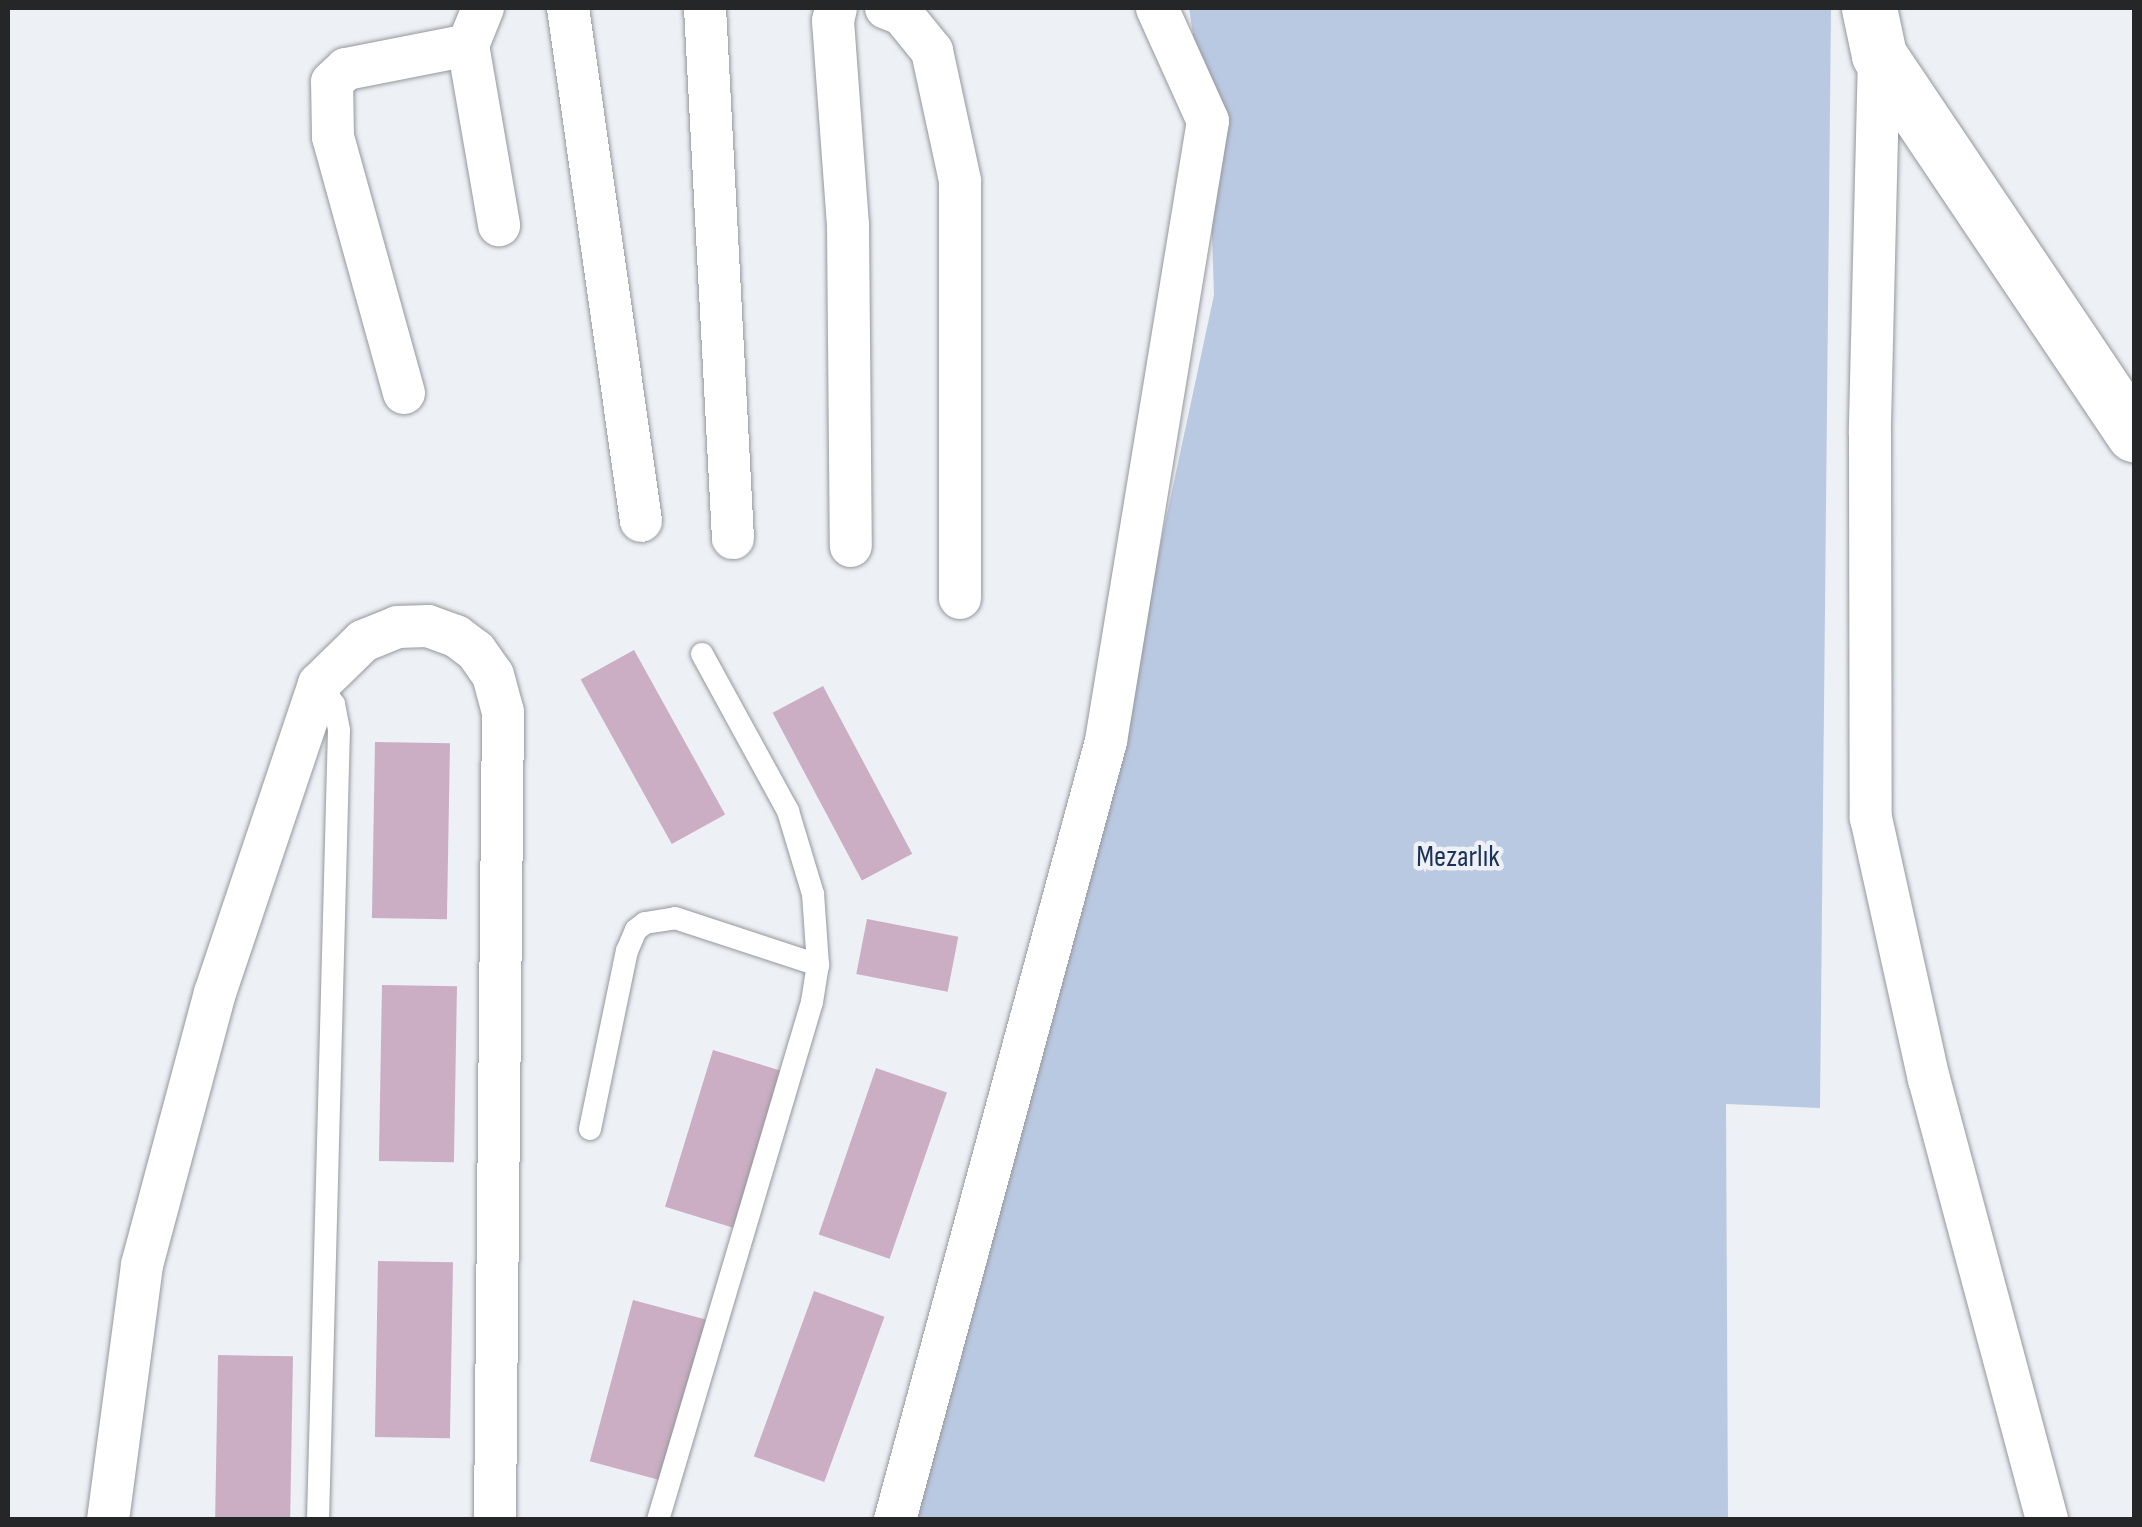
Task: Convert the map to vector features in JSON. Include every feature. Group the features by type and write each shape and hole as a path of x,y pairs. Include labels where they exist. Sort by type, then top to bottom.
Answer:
{"main road":[{"path":"1874,31 2134,434"}],"street":[{"path":"568,8 641,521"},
{"path":"705,8 734,538"},
{"path":"836,8 833,21 848,225 851,546"},
{"path":"886,8 902,14 932,50 960,180 960,598"},
{"path":"895,1520 1106,741 1208,122 1157,8"},
{"path":"404,394 333,137 332,82 346,68 475,26 499,225"},
{"path":"1874,31 1871,818 1928,1079 2047,1520"},
{"path":"108,1520 142,1266 215,992 319,684 363,641 397,627 428,626 456,636 476,651 493,674 502,712 495,1520"}],"lane":[{"path":"658,1520 812,1002 818,965 813,894 788,811 702,654"},
{"path":"318,1520 340,730 334,704 319,684"},
{"path":"590,1129 627,951 636,930 645,923 676,918 818,965"}],"green space":[{"name":"Mezarlık","path":"1189,8 1831,8 1820,1108 1726,1104 1728,1519 911,1520 1148,603 1214,295 1209,144"}],"building":[{"path":"634,650 725,814 672,844 581,680"},
{"path":"823,686 912,854 862,881 773,713"},
{"path":"375,742 450,743 447,919 372,918"},
{"path":"867,919 958,937 948,992 856,974"},
{"path":"382,985 457,986 454,1162 379,1161"},
{"path":"713,1050 788,1073 740,1230 665,1207"},
{"path":"876,1068 947,1092 890,1259 819,1234"},
{"path":"378,1261 453,1262 450,1438 375,1437"},
{"path":"814,1291 884,1317 824,1482 754,1456"},
{"path":"633,1300 709,1320 666,1482 590,1461"},
{"path":"218,1355 293,1356 290,1520 215,1520"}]}
